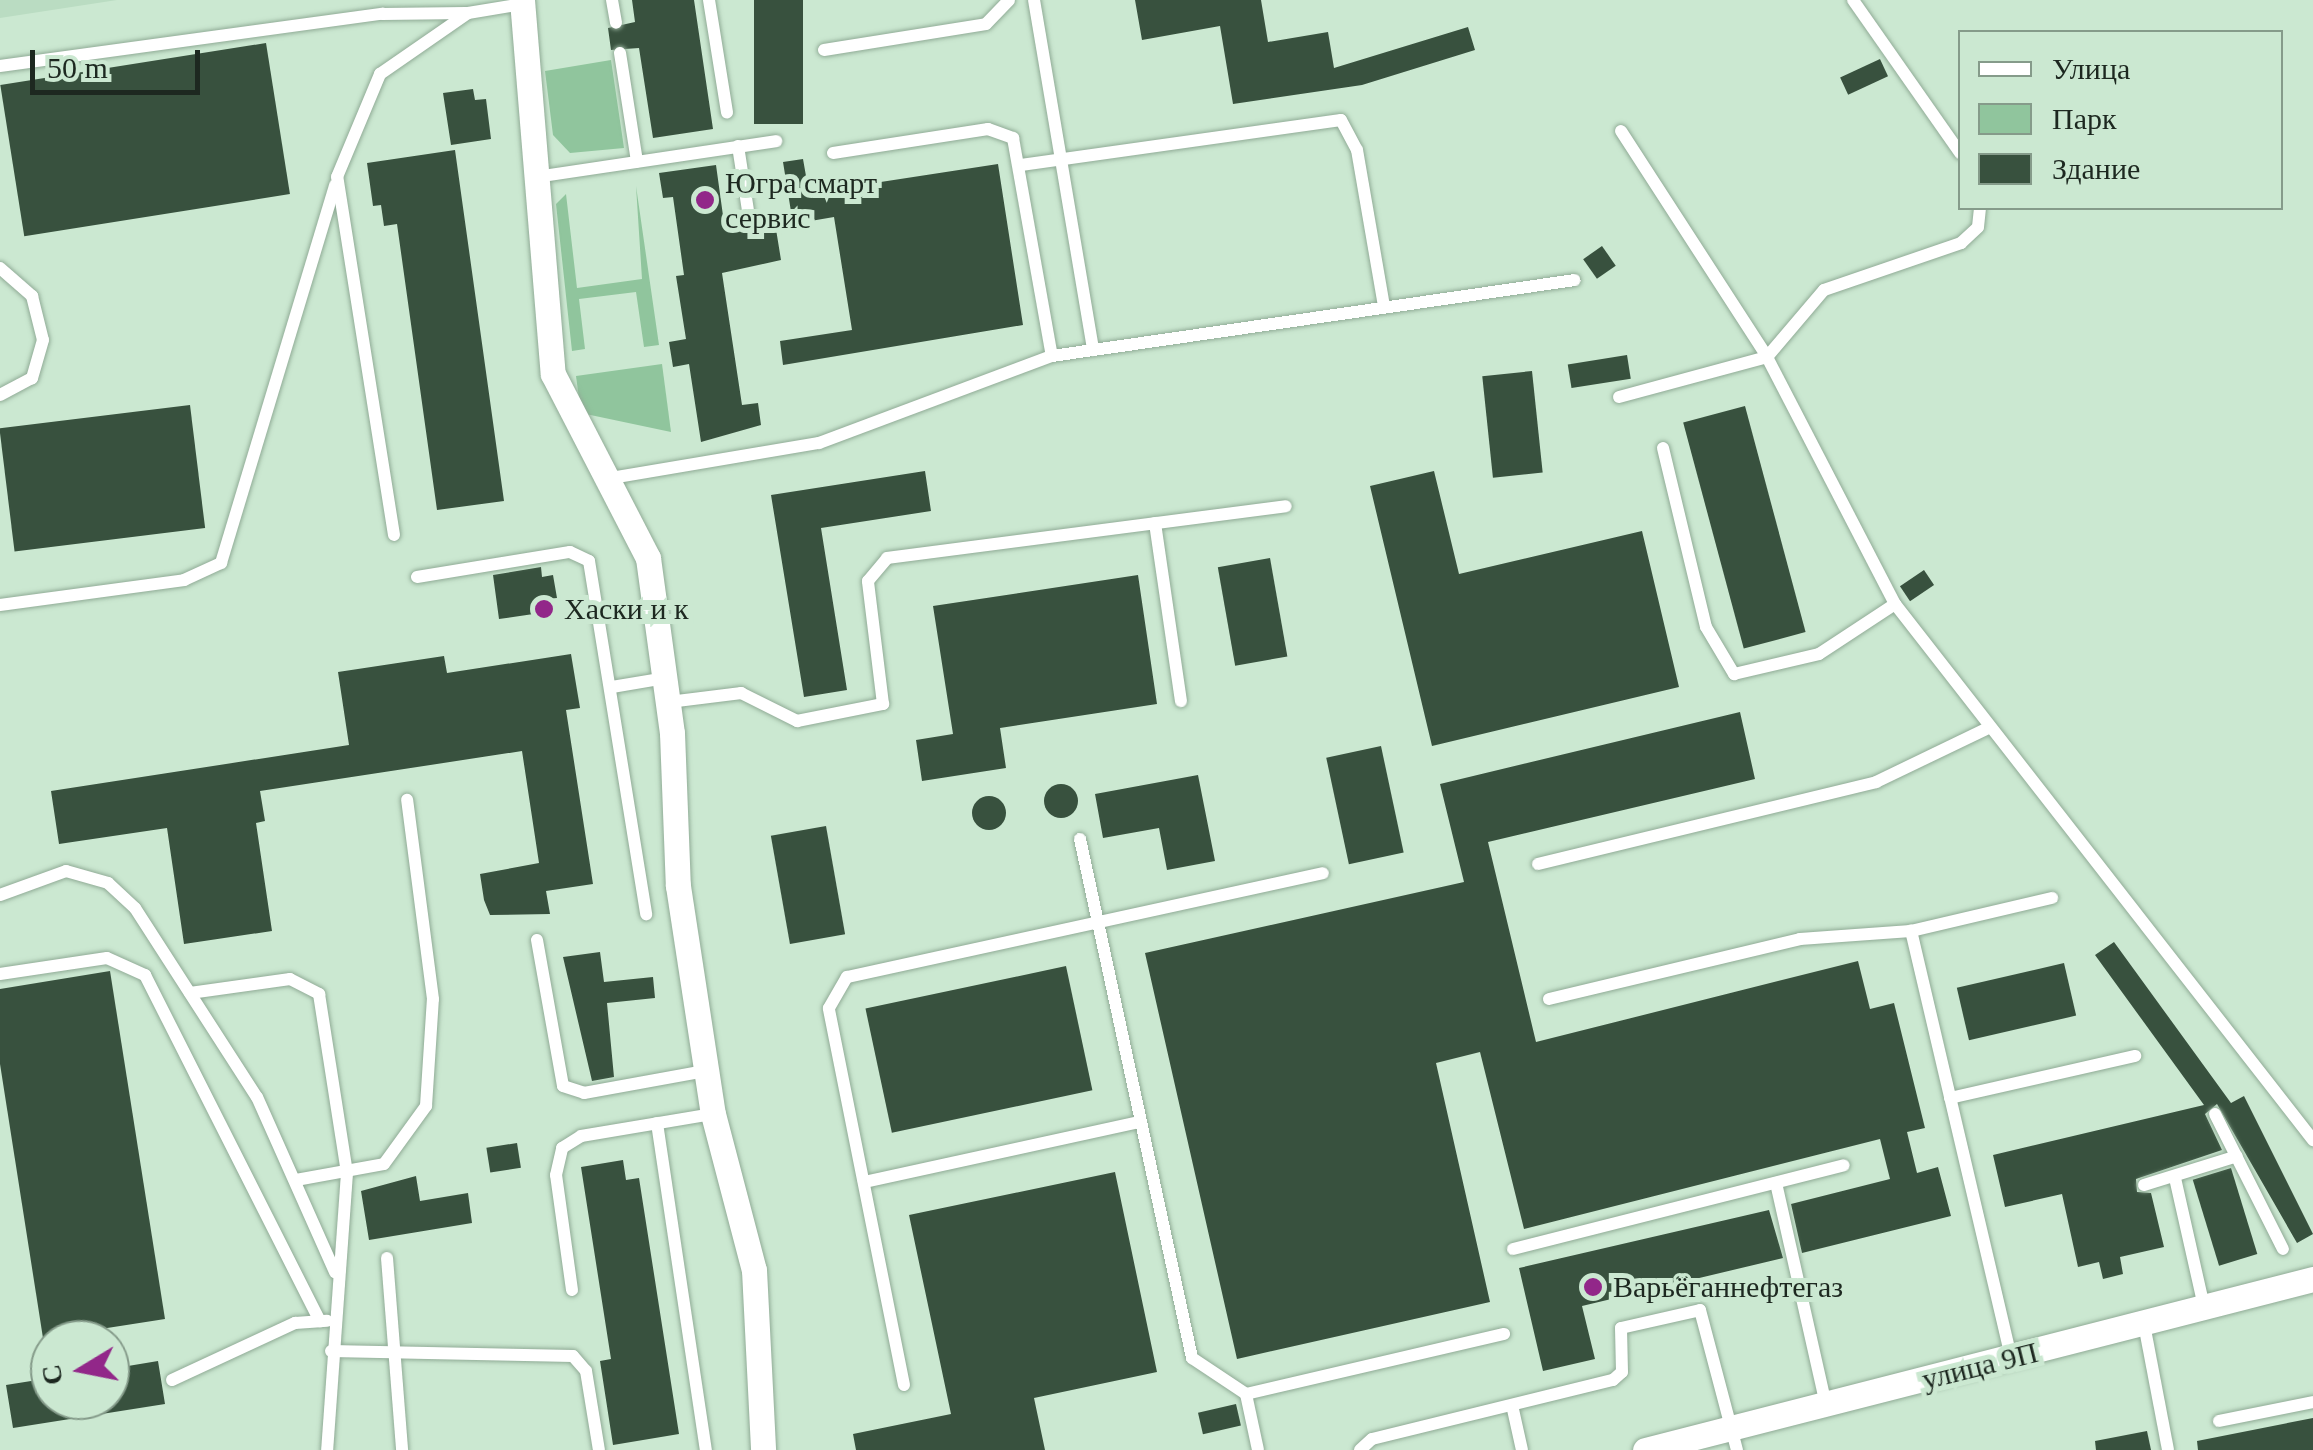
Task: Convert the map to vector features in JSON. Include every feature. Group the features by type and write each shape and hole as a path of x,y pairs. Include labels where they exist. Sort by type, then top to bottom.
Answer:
{"street":[{"path":"522,2 553,374 642,535 668,690 678,886 712,1114 754,1270 763,1450"},
{"name":"улица 9П","path":"1646,1450 1735,1439 1826,1405 2313,1279"}],"lane":[{"path":"612,0 616,23"},
{"path":"709,0 726,113"},
{"path":"824,50 986,24 1009,0"},
{"path":"1034,0 1093,350"},
{"path":"1853,0 1958,149"},
{"path":"0,66 382,14 468,13 522,2"},
{"path":"0,605 184,580 221,563 338,177 380,74 468,13"},
{"path":"620,53 638,162"},
{"path":"1021,165 1341,120 1358,150 1384,308"},
{"path":"833,154 988,129 1013,138 1021,165 1052,356"},
{"path":"1621,130 1767,358 1895,604 1986,729 2313,1140"},
{"path":"535,177 776,141"},
{"path":"738,146 749,217"},
{"path":"338,177 394,535"},
{"path":"1619,396 1767,358 1824,290 1960,243 1978,227 1980,210"},
{"path":"0,268 32,296 43,340 32,378 0,395"},
{"path":"610,478 819,443 1052,356 1575,280"},
{"path":"1663,448 1706,627 1734,674 1819,654 1895,604"},
{"path":"612,687 741,693 797,720 876,708 886,697 868,582 879,562 1286,506"},
{"path":"1154,523 1181,701"},
{"path":"417,577 580,554 594,572 646,914"},
{"path":"1538,864 1876,782 1986,729"},
{"path":"296,1180 347,1173 393,1158 426,1106 433,1000 407,800"},
{"path":"1080,839 1192,1358 1246,1394 1258,1450"},
{"path":"0,895 48,872 108,883 190,994 256,1097 336,1274"},
{"path":"904,1385 829,1008 847,977 1323,873"},
{"path":"1549,999 1800,939 1911,932 2052,898"},
{"path":"1911,932 2012,1358"},
{"path":"537,940 562,1086 584,1093 705,1070"},
{"path":"0,974 107,958 145,975 326,1321 331,1351 328,1450"},
{"path":"190,994 312,984 347,1173 336,1274 326,1321"},
{"path":"1950,1098 2135,1056"},
{"path":"572,1290 556,1176 562,1148 657,1122 712,1114"},
{"path":"2215,1114 2282,1249"},
{"path":"657,1122 706,1450"},
{"path":"864,1182 1140,1122"},
{"path":"2144,1185 2237,1156"},
{"path":"1513,1248 1844,1165"},
{"path":"2175,1178 2204,1308"},
{"path":"1776,1183 1826,1405"},
{"path":"386,1258 402,1450"},
{"path":"1360,1450 1372,1439 1613,1380 1622,1372 1621,1328 1700,1310 1735,1439"},
{"path":"172,1380 295,1323 326,1321"},
{"path":"2144,1324 2168,1450"},
{"path":"1246,1394 1504,1334"},
{"path":"331,1351 573,1356 586,1371 600,1450"},
{"path":"2219,1420 2313,1402"},
{"path":"1512,1405 1522,1450"}],"shaded area":[{"path":"0,0 117,0 0,18"}],"green space":[{"path":"611,60 624,148 570,153 553,135 545,71"},
{"path":"636,186 659,345 644,347 636,292 579,299 585,349 572,351 556,204 566,194 577,288 642,279"},
{"path":"662,364 671,432 581,413 576,376"}],"building":[{"path":"632,0 694,0 713,129 653,138 639,48 611,50 608,28 635,22"},
{"path":"754,0 803,0 803,124 754,124"},
{"path":"1135,0 1261,0 1268,42 1328,32 1334,68 1468,27 1475,50 1362,85 1233,104 1220,26 1142,40"},
{"path":"266,43 290,194 24,236 0,85"},
{"path":"1880,59 1888,76 1848,95 1840,78"},
{"path":"473,89 475,100 486,99 491,139 451,145 443,93"},
{"path":"455,150 504,501 437,510 397,224 384,226 381,205 373,206 367,163"},
{"path":"803,159 809,193 998,164 1023,325 783,365 780,341 852,330 834,217 793,224 783,162"},
{"path":"716,165 725,230 775,223 781,260 722,273 742,405 758,403 761,425 701,442 689,364 673,367 669,342 686,339 676,276 684,275 673,197 663,198 659,173"},
{"path":"1602,246 1616,266 1597,279 1583,259"},
{"path":"1627,355 1631,379 1571,388 1568,364"},
{"path":"1532,371 1543,472 1493,478 1482,376"},
{"path":"190,405 205,528 15,551 0,428"},
{"path":"1745,406 1806,632 1744,649 1683,423"},
{"path":"925,471 931,511 821,528 847,690 804,697 771,495"},
{"path":"1434,471 1459,574 1642,531 1679,687 1432,746 1370,486"},
{"path":"1270,558 1287,656 1235,666 1218,567"},
{"path":"541,567 542,577 553,575 557,598 545,599 547,612 499,619 493,575"},
{"path":"1924,570 1934,585 1910,601 1900,586"},
{"path":"1138,575 1157,704 1000,728 1006,768 922,781 916,740 953,734 933,606"},
{"path":"571,654 580,708 566,710 593,884 546,891 550,914 490,915 484,900 480,874 539,863 522,751 260,791 265,821 256,823 272,931 184,944 167,828 59,844 51,791 349,745 338,672 444,656 447,673"},
{"path":"1740,712 1755,779 1488,842 1536,1042 1858,961 1870,1009 1894,1003 1925,1128 1907,1132 1917,1173 1938,1167 1951,1216 1802,1253 1791,1204 1890,1179 1880,1139 1524,1229 1480,1052 1436,1063 1490,1302 1237,1359 1145,953 1464,882 1440,784"},
{"path":"1381,746 1404,853 1349,864 1326,758"},
{"path":"1198,775 1215,861 1167,870 1159,828 1103,838 1095,794"},
{"path":"1061,784 1073,789 1078,801 1073,813 1061,818 1049,813 1044,801 1049,789"},
{"path":"989,796 1001,801 1006,813 1001,825 989,830 977,825 972,813 977,801"},
{"path":"826,826 845,934 790,944 771,836"},
{"path":"2114,942 2231,1103 2244,1096 2313,1234 2297,1243 2217,1104 2205,1114 2222,1150 2136,1179 2137,1192 2151,1193 2164,1247 2120,1257 2123,1274 2103,1279 2099,1262 2078,1267 2062,1194 2005,1207 1993,1155 2204,1105 2095,955"},
{"path":"600,952 604,982 653,977 655,998 607,1003 614,1077 592,1081 563,957"},
{"path":"2064,963 2076,1016 1969,1040 1957,988"},
{"path":"1066,966 1092,1090 892,1133 865,1009"},
{"path":"110,971 165,1319 130,1324 130,1320 40,1320 0,1064 0,989"},
{"path":"517,1143 521,1168 490,1173 486,1148"},
{"path":"623,1160 626,1180 639,1178 679,1434 613,1445 600,1361 611,1359 581,1167"},
{"path":"2231,1168 2257,1254 2219,1266 2193,1180"},
{"path":"1115,1172 1157,1372 1034,1398 1045,1450 856,1450 853,1434 951,1414 909,1215"},
{"path":"416,1176 420,1201 468,1193 472,1223 369,1240 361,1191"},
{"name":"Варьёганнефтегаз","path":"1769,1210 1783,1258 1582,1306 1595,1359 1543,1371 1519,1268"},
{"path":"158,1361 165,1404 130,1410 130,1366"},
{"path":"30,1381 30,1420 64,1420 13,1428 6,1385"},
{"path":"1236,1404 1241,1425 1203,1434 1198,1413"},
{"path":"2313,1418 2313,1450 2198,1450 2197,1441"},
{"path":"2147,1431 2151,1450 2096,1450 2095,1441"}],"place":[{"name":"Югра смарт сервис","path":"705,200"},
{"name":"Хаски и к","path":"544,609"},
{"name":"Варьёганнефтегаз","path":"1593,1287"}]}
